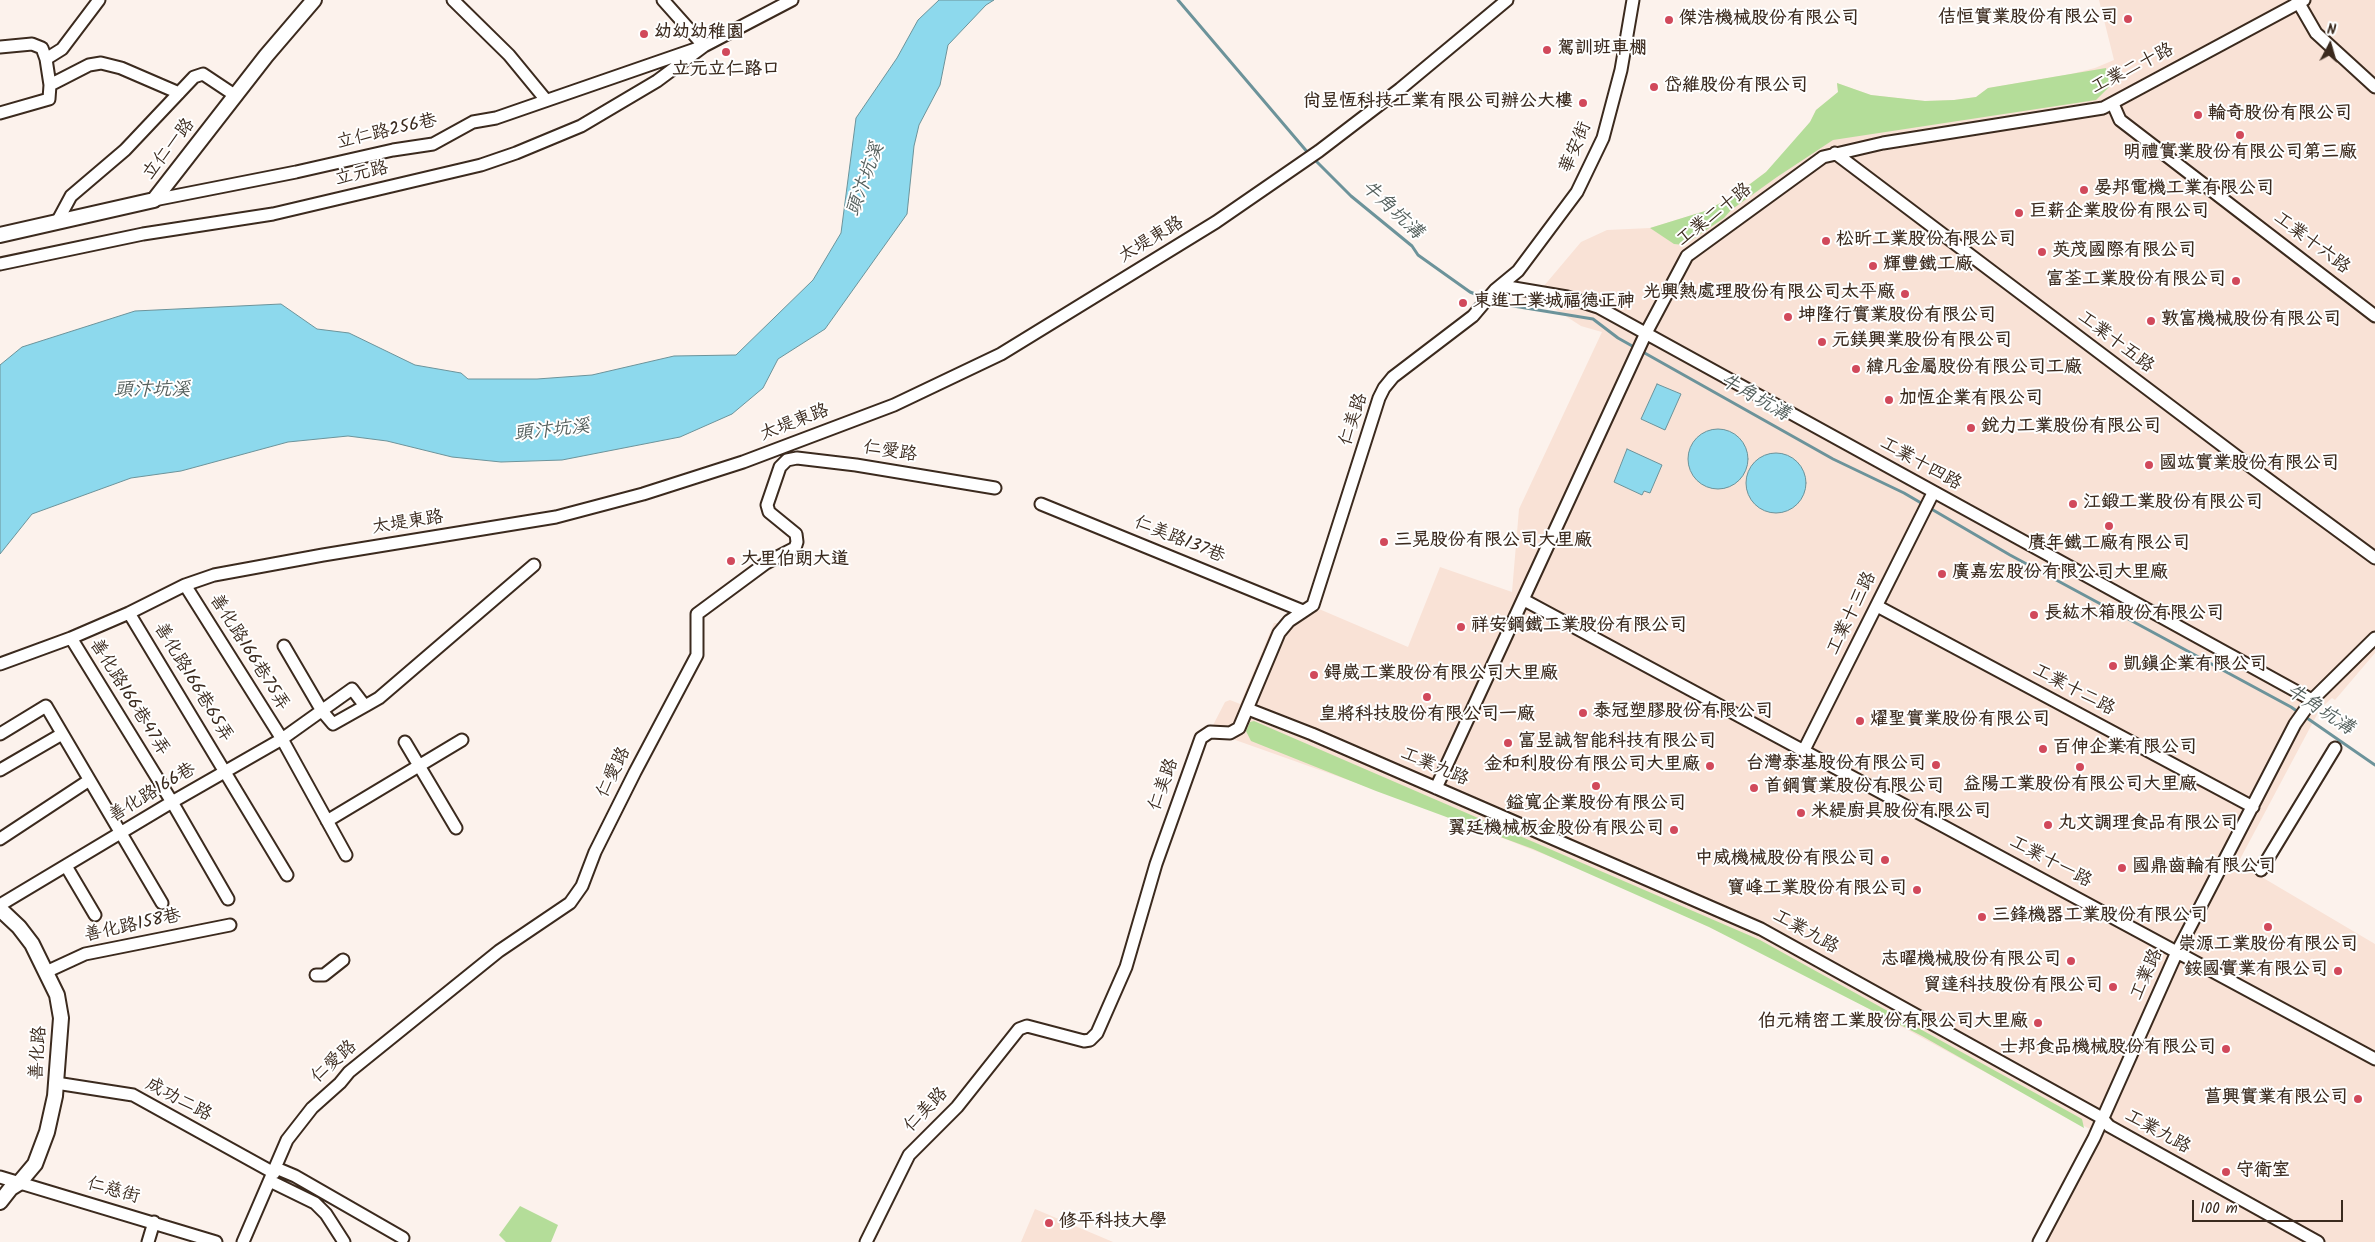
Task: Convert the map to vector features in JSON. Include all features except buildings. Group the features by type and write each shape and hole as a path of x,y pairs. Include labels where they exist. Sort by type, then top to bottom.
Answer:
{"street":[{"path":"46,59 62,49 99,0"},
{"name":"立仁一路","path":"0,235 154,200 266,56 314,0"},
{"path":"453,0 509,55 546,100"},
{"path":"663,0 704,46 792,0"},
{"name":"太堤東路","path":"0,664 71,638 129,613 185,585 214,575 323,554 556,517 643,494 743,462 894,405 1001,354 1216,222 1306,161 1400,89 1507,0"},
{"name":"華安街","path":"1483,303 1518,271 1560,217 1577,192 1594,160 1603,138 1621,70 1633,0"},
{"path":"2300,1 2316,33 2375,87"},
{"name":"工業二十路","path":"1436,788 1634,358 1687,256 1823,157 1883,143 2088,111 2113,104 2300,1"},
{"path":"0,47 32,44 42,48 46,59 50,85 49,99 0,113"},
{"name":"立仁路256巷","path":"154,200 296,172 393,150 434,144 473,122 496,118 608,81 704,46"},
{"name":"立元路","path":"0,264 143,234 274,214 481,164 516,153 581,126 657,82 704,46"},
{"path":"50,85 89,65 101,63 121,68 179,93"},
{"path":"57,222 70,196 125,150 194,78 203,74 236,96"},
{"name":"工業十六路","path":"2113,104 2120,120 2375,316"},
{"name":"工業十五路","path":"1835,153 2231,452 2375,558"},
{"name":"工業十四路","path":"1499,288 1582,301 1598,307 1645,336 1932,495 2310,701"},
{"name":"仁美路","path":"866,1242 910,1155 957,1107 1019,1029 1027,1026 1084,1041 1094,1037 1111,1004 1126,967 1156,864 1201,738 1210,732 1226,733 1236,731 1248,709 1279,633 1285,625 1313,605 1379,398 1384,388 1394,377 1473,316 1483,303"},
{"name":"仁愛路","path":"243,1242 287,1140 312,1108 340,1083 349,1072 499,951 570,903 582,886 595,852 696,655 698,614 766,564 795,548 797,542 796,534 769,512 767,505 780,467 788,460 797,458 856,465 995,488"},
{"name":"工業十三路","path":"1804,750 1932,495"},
{"name":"仁美路137巷","path":"1041,504 1304,611"},
{"path":"284,646 322,711 333,724 379,698 534,565"},
{"name":"善化路166巷75弄","path":"185,585 282,739 346,854"},
{"name":"工業十一路","path":"1524,600 2375,1059"},
{"name":"工業十二路","path":"1877,606 2253,807"},
{"name":"善化路166巷65弄","path":"129,613 287,875"},
{"name":"善化路166巷47弄","path":"71,638 172,802 228,899"},
{"name":"工業路","path":"2039,1242 2102,1118 2177,952 2296,724 2310,701 2375,638"},
{"name":"善化路166巷","path":"0,905 172,802 282,739 352,689 365,706"},
{"path":"0,734 46,706 88,781 162,903"},
{"name":"工業九路","path":"1248,709 1761,929 2102,1118 2109,1126 2318,1242"},
{"path":"0,770 62,734"},
{"path":"327,821 462,740"},
{"path":"405,742 456,828"},
{"path":"2261,870 2335,748"},
{"path":"0,839 88,781"},
{"path":"66,866 95,915"},
{"name":"善化路","path":"0,909 19,927 32,944 61,1008 56,1083 51,1118 35,1164 19,1184 11,1188 0,1202"},
{"name":"善化路158巷","path":"46,972 85,954 230,924"},
{"path":"316,975 324,975 343,960"},
{"name":"成功二路","path":"56,1083 133,1095 273,1174 315,1203 326,1214 344,1242"},
{"name":"成功二路","path":"273,1174 295,1176 403,1238"},
{"name":"仁慈街","path":"0,1177 216,1242"},
{"path":"148,1242 154,1222"}],"shaded area":[{"path":"2099,0 2375,0 2375,653 2335,700 2332,698 2320,709 2238,863 2375,944 2375,1242 2037,1242 2097,1133 1783,962 1609,880 1424,807 1210,731 1225,702 1230,700 1240,704 1274,623 1281,623 1305,603 1408,647 1440,567 1512,592 1519,509 1602,332 1581,326 1550,306 1543,287 1581,242 1607,230 1650,228 1705,211 1734,196 1766,172 1786,151 1810,122 1816,110 1838,92 1837,83 1871,95 1925,101 1954,100 1976,97 1988,88 2071,74 2095,68 2114,60"},
{"name":"修平科技大學","path":"1035,1209 1113,1242 1021,1242"}],"green space":[{"path":"2106,68 2110,86 2096,100 1833,140 1777,177 1731,210 1724,218 1684,245 1674,244 1650,228 1705,211 1734,196 1766,172 1810,122 1816,110 1838,92 1837,83 1871,95 1925,101 1954,100 1976,97 1988,88"},
{"path":"1254,721 1760,940 2082,1119 2084,1128 1922,1036 1709,927 1533,849 1376,791 1251,741 1246,731 1250,722"},
{"path":"520,1206 558,1225 551,1242 506,1242 499,1235"}],"water":[{"name":"頭汴坑溪","path":"939,0 994,0 986,5 948,45 940,85 919,125 914,146 907,214 825,329 778,359 763,388 732,414 680,437 562,460 501,462 452,457 387,441 348,436 288,442 181,471 131,478 32,514 0,554 0,365 22,347 135,311 281,304 317,329 349,333 415,365 461,373 468,379 537,379 592,375 674,356 736,355 813,280 841,233 856,118 897,58 918,20"},
{"path":"1657,384 1681,394 1665,430 1641,419"},
{"path":"1718,429 1735,434 1743,442 1748,459 1743,476 1735,484 1718,489 1701,484 1693,476 1688,459 1693,442 1701,434"},
{"path":"1627,449 1662,465 1650,493 1644,491 1642,495 1614,482"},
{"path":"1776,453 1793,458 1801,466 1806,483 1801,500 1793,508 1776,513 1759,508 1751,500 1746,483 1751,466 1759,458"}],"waterway":[{"name":"牛角坑溝","path":"1178,0 1309,154"},
{"name":"牛角坑溝","path":"1313,158 1351,196 1412,246 1418,255 1470,292 1501,304 1593,319 1618,338 1833,459 1904,493 2010,555 2291,707 2375,765"}],"place":[{"name":"佶恒實業股份有限公司","path":"2128,19"},
{"name":"傑浩機械股份有限公司","path":"1669,20"},
{"name":"幼幼幼稚園","path":"644,34"},
{"name":"駕訓班車棚","path":"1547,50"},
{"name":"立元立仁路口","path":"726,52"},
{"name":"岱維股份有限公司","path":"1654,87"},
{"name":"尚昱恆科技工業有限公司辦公大樓","path":"1583,103"},
{"name":"輪奇股份有限公司","path":"2198,115"},
{"name":"明禮實業股份有限公司第三廠","path":"2240,135"},
{"name":"晏邦電機工業有限公司","path":"2084,190"},
{"name":"巨薪企業股份有限公司","path":"2019,213"},
{"name":"松昕工業股份有限公司","path":"1826,241"},
{"name":"英茂國際有限公司","path":"2042,252"},
{"name":"輝豐鐵工廠","path":"1873,266"},
{"name":"富荃工業股份有限公司","path":"2236,281"},
{"name":"光興熱處理股份有限公司太平廠","path":"1905,294"},
{"name":"東進工業城福德正神","path":"1463,303"},
{"name":"坤隆行實業股份有限公司","path":"1788,317"},
{"name":"敦富機械股份有限公司","path":"2151,321"},
{"name":"元鎂興業股份有限公司","path":"1822,342"},
{"name":"緯凡金屬股份有限公司工廠","path":"1856,369"},
{"name":"加恆企業有限公司","path":"1889,400"},
{"name":"銳力工業股份有限公司","path":"1971,428"},
{"name":"國竑實業股份有限公司","path":"2149,465"},
{"name":"江鍛工業股份有限公司","path":"2073,504"},
{"name":"賡年鐵工廠有限公司","path":"2109,526"},
{"name":"三晃股份有限公司大里廠","path":"1384,542"},
{"name":"大里伯朗大道","path":"731,561"},
{"name":"廣嘉宏股份有限公司大里廠","path":"1942,574"},
{"name":"長紘木箱股份有限公司","path":"2034,615"},
{"name":"祥安鋼鐵工業股份有限公司","path":"1461,627"},
{"name":"凱鎮企業有限公司","path":"2113,666"},
{"name":"鍀崴工業股份有限公司大里廠","path":"1314,675"},
{"name":"皇將科技股份有限公司一廠","path":"1427,697"},
{"name":"泰冠塑膠股份有限公司","path":"1583,713"},
{"name":"燿聖實業股份有限公司","path":"1860,721"},
{"name":"富昱誠智能科技有限公司","path":"1508,743"},
{"name":"百伸企業有限公司","path":"2043,749"},
{"name":"台灣泰基股份有限公司","path":"1936,765"},
{"name":"金和利股份有限公司大里廠","path":"1710,766"},
{"name":"益陽工業股份有限公司大里廠","path":"2080,767"},
{"name":"鎰寬企業股份有限公司","path":"1596,786"},
{"name":"首鋼實業股份有限公司","path":"1754,788"},
{"name":"米緹廚具股份有限公司","path":"1801,813"},
{"name":"丸文調理食品有限公司","path":"2048,825"},
{"name":"翼廷機械板金股份有限公司","path":"1674,830"},
{"name":"中威機械股份有限公司","path":"1885,860"},
{"name":"國鼎齒輪有限公司","path":"2122,868"},
{"name":"寶峰工業股份有限公司","path":"1917,890"},
{"name":"三鋒機器工業股份有限公司","path":"1982,917"},
{"name":"崇源工業股份有限公司","path":"2268,927"},
{"name":"志曜機械股份有限公司","path":"2071,961"},
{"name":"銨國實業有限公司","path":"2338,971"},
{"name":"貿達科技股份有限公司","path":"2113,987"},
{"name":"伯元精密工業股份有限公司大里廠","path":"2038,1023"},
{"name":"士邦食品機械股份有限公司","path":"2226,1049"},
{"name":"菖興實業有限公司","path":"2358,1099"},
{"name":"守衛室","path":"2226,1172"},
{"name":"修平科技大學","path":"1049,1223"}]}
